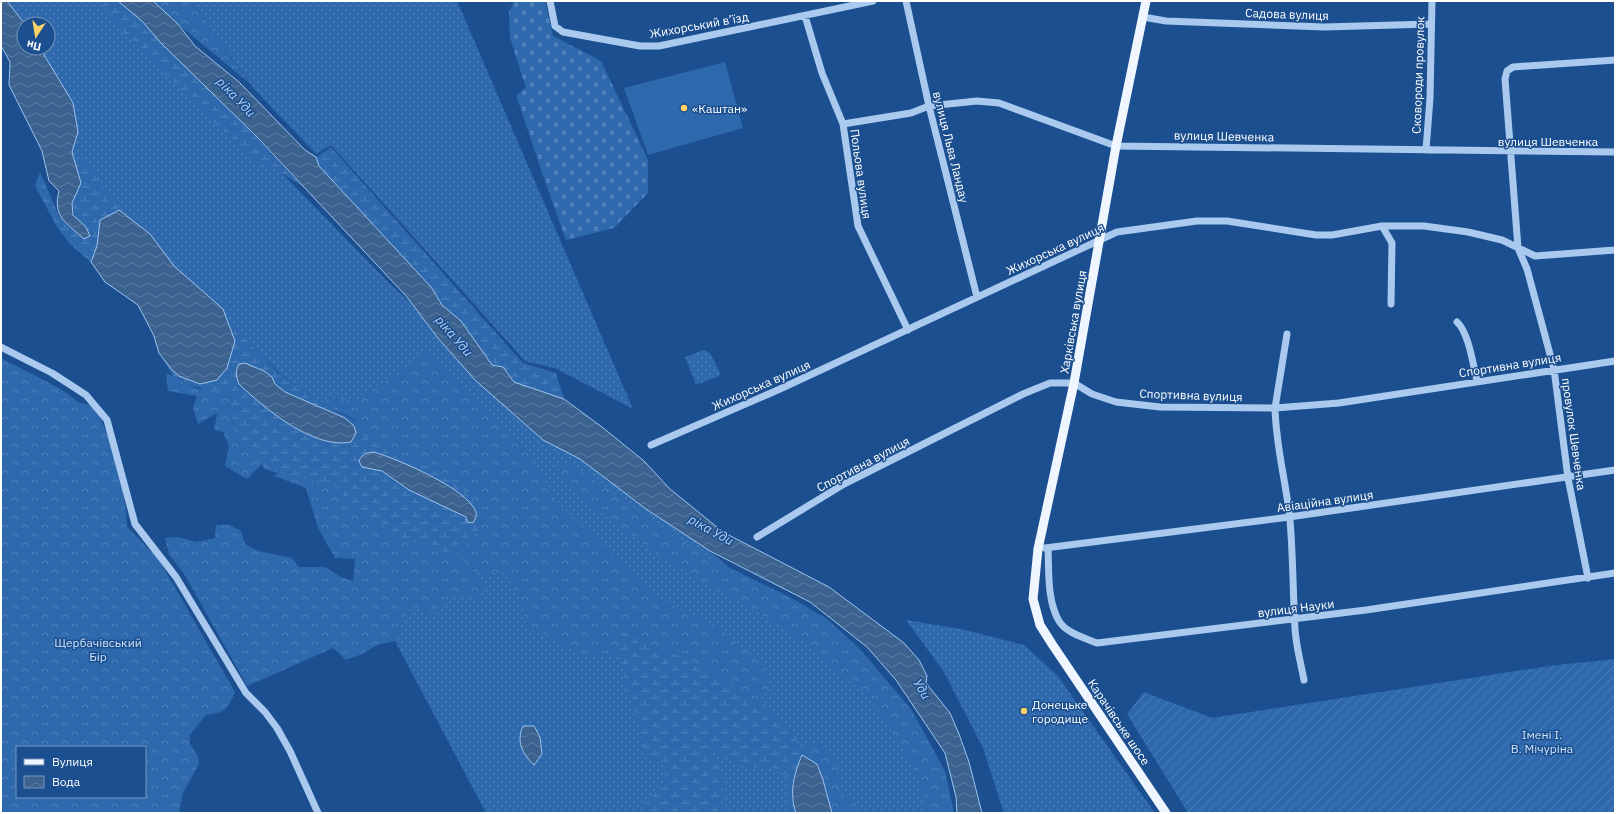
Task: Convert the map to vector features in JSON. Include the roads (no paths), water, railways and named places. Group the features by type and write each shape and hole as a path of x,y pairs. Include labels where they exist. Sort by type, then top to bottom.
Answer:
{"main road":[{"name":"Харківська вулиця","path":"1052,644 1040,625 1033,599 1038,549 1074,383 1116,146 1146,1"},
{"name":"Карачівське шосе","path":"1052,644 1166,813"}],"street":[{"name":"Жихорський в’їзд","path":"550,1 555,26 563,32 640,46 659,46 873,1"},
{"name":"вулиця Льва Ландау","path":"906,1 929,106 977,297"},
{"name":"Сковороди провулок","path":"1426,150 1430,98 1432,1"},
{"name":"Польова вулиця","path":"805,16 822,73 843,124 858,226 908,330"},
{"name":"Садова вулиця","path":"1143,17 1166,21 1324,27 1431,24"},
{"name":"провулок Шевченка","path":"1588,578 1568,478 1554,369 1527,269 1518,248 1505,79 1507,71 1513,67 1615,60"},
{"name":"вулиця Шевченка","path":"843,124 911,113 929,106 977,101 999,103 1116,146 1510,152 1615,152"},
{"name":"Жихорська вулиця","path":"651,445 780,389 1116,232 1197,221 1227,221 1316,235 1332,235 1382,226 1424,226 1468,232 1502,240 1535,256 1615,250"},
{"path":"1382,226 1392,243 1391,304"},
{"path":"1457,322 1462,327 1465,334 1477,381"},
{"path":"1288,334 1275,408 1277,445 1289,517 1293,556 1295,619 1304,680"},
{"path":"1,347 52,373 86,395 107,420 135,524 176,577 246,692 266,712 277,728 290,751 318,813"},
{"name":"Спортивна вулиця","path":"757,537 844,484 1023,394 1050,383 1074,383 1092,394 1116,402 1160,407 1275,408 1339,403 1554,369 1615,361"},
{"name":"Авіаційна вулиця","path":"1038,549 1289,517 1568,478 1615,470"},
{"name":"вулиця Науки","path":"1048,548 1050,584 1053,604 1060,622 1076,635 1097,643 1295,619 1615,573"}],"water":[{"path":"1,1 7,1 19,16 16,16 16,56 45,56 73,103 78,132 72,152 81,183 72,203 73,215 86,227 90,236 84,239 62,219 59,213 57,200 59,191 49,181 42,151 9,85 10,62 1,46"},
{"path":"118,1 153,1 178,24 195,46 239,82 305,150 316,157 319,166 431,287 442,305 461,321 492,365 503,367 514,382 564,399 644,461 670,489 723,532 829,587 904,643 919,660 927,676 926,683 950,713 969,762 982,813 957,813 956,797 945,753 896,680 867,647 810,602 710,551 646,509 580,459 543,440 475,380 437,337 407,297 257,137 160,42 143,22"},
{"path":"119,210 150,234 174,266 223,309 235,341 227,368 217,380 200,384 179,376 172,370 159,353 154,336 138,305 105,282 91,262 97,246 100,220"},
{"path":"245,363 264,371 272,377 275,384 285,392 345,418 354,426 356,433 351,442 337,443 321,440 290,425 276,415 239,384 236,371 239,364"},
{"path":"374,452 414,468 446,484 460,493 470,503 476,512 473,523 467,522 466,517 409,490 382,471 362,467 359,461 361,457 367,453"},
{"path":"523,726 534,726 540,737 542,754 534,765 523,752 521,747 520,737"},
{"path":"802,755 817,764 832,813 796,813 793,798 793,784"}],"place":[{"name":"«Каштан»","path":"684,108"},
{"name":"Донецьке городище","path":"1024,711"}],"water label":[{"name":"ріка Уди","path":"236,97"},
{"name":"ріка Уди","path":"454,336"},
{"name":"ріка Уди","path":"711,530"},
{"name":"Уди","path":"922,689"}],"park label":[{"name":"Щербачівський Бір","path":"98,649"},
{"name":"Імені І. В. Мічуріна","path":"1542,741"}]}
